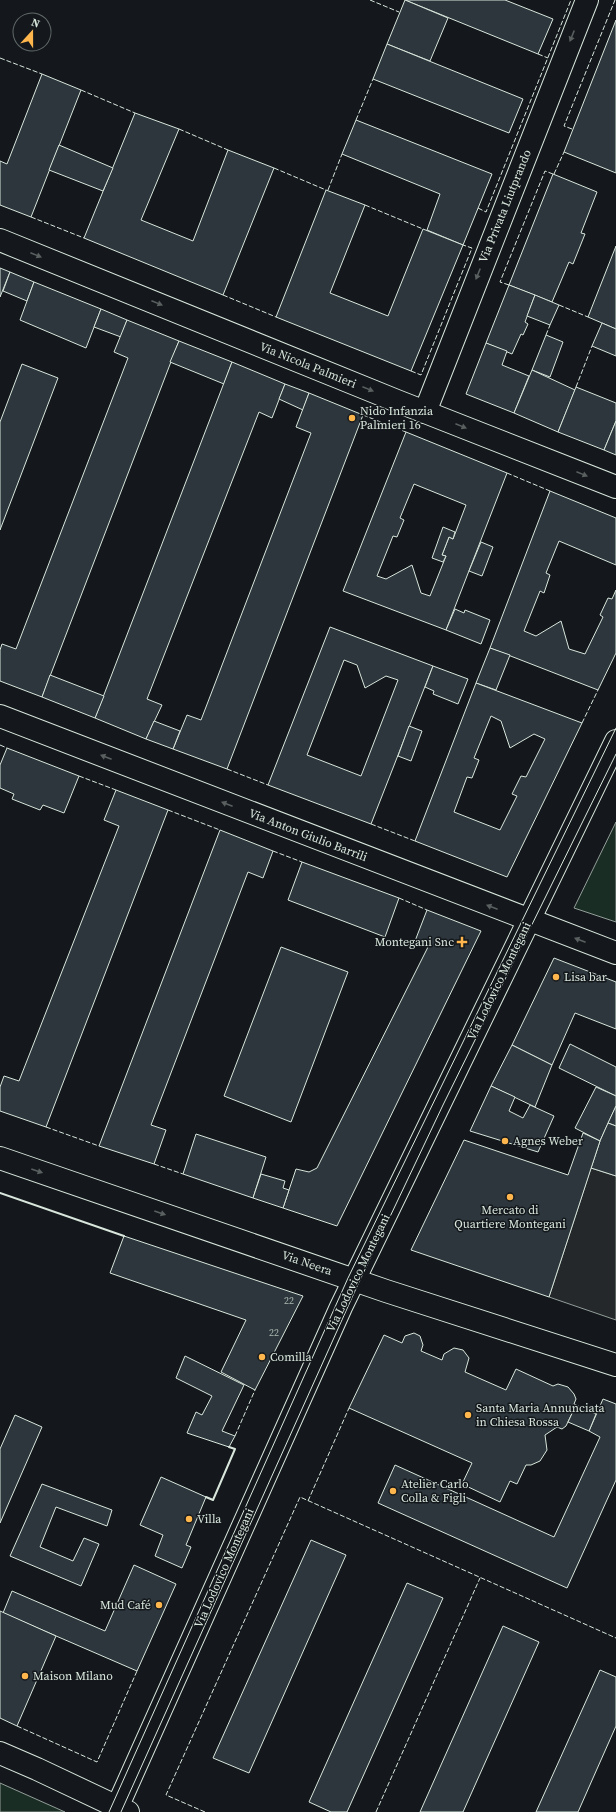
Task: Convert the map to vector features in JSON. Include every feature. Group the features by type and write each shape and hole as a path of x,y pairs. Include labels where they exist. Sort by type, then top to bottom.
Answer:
{"street":[{"name":"Via Privata Liutprando","path":"425,412 587,0"},
{"name":"Via Nicola Palmieri","path":"0,240 425,412 616,487"},
{"name":"Via Anton Giulio Barrili","path":"0,716 616,954"},
{"name":"Via Lodovico Montegani","path":"120,1810 354,1280 616,741"},
{"name":"Via Neera","path":"0,1158 354,1280 616,1365"},
{"path":"0,1754 38,1769 120,1810"}],"green space":[{"path":"616,822 616,922 574,908"},
{"path":"0,1783 65,1812 0,1812"}],"shaded area":[{"path":"591,1168 616,1176 616,1320 549,1297"}],"building":[{"path":"405,0 505,0 553,19 538,54"},
{"path":"405,0 448,18 430,61 387,44"},
{"path":"616,20 616,173 564,152"},
{"path":"387,44 523,99 509,133 373,79"},
{"path":"42,74 81,90 31,217 0,205 0,161 7,164"},
{"path":"135,113 179,129 141,220 193,241 228,150 274,168 223,295 84,238"},
{"path":"356,120 492,174 463,245 427,230 440,194 342,154"},
{"path":"59,145 113,168 103,191 49,170"},
{"path":"553,174 597,192 581,233 585,234 573,264 569,262 552,302 509,285"},
{"path":"326,190 365,205 330,293 388,316 423,229 463,245 411,371 276,317"},
{"path":"616,246 616,329 588,317"},
{"path":"0,268 10,272 0,297"},
{"path":"10,272 34,282 27,301 3,291"},
{"path":"34,282 101,309 86,348 20,320"},
{"path":"509,285 535,295 525,322 528,324 523,335 521,334 512,354 486,343"},
{"path":"535,295 559,305 550,325 527,316"},
{"path":"101,309 127,320 121,337 94,327"},
{"path":"127,320 179,341 42,697 0,681 0,650 2,644 16,649 128,358 114,352"},
{"path":"602,323 616,329 616,356 592,346"},
{"path":"546,335 563,342 550,377 532,370"},
{"path":"179,341 232,362 224,384 170,362"},
{"path":"486,343 507,351 502,365 529,376 514,413 466,394"},
{"path":"232,362 285,384 272,418 259,412 147,699 162,705 146,739 95,718"},
{"path":"22,364 58,378 0,530 0,422"},
{"path":"532,370 575,390 558,432 514,413"},
{"path":"285,384 309,393 303,410 279,399"},
{"path":"576,387 616,403 616,421 604,450 558,432"},
{"path":"309,393 363,415 227,769 173,749 187,715 201,720 311,433 296,427"},
{"path":"616,421 616,455 604,450"},
{"path":"406,432 507,473 446,630 343,591","holes":["414,484 466,505 453,539 449,537 442,555 446,556 430,596 421,593 412,565 386,579 377,576 393,536 397,537 404,520 400,518"]},
{"path":"550,491 616,518 616,565 559,541 546,573 550,575 544,593 540,591 524,631 536,636 561,621 569,649 585,654 603,617 600,615 608,598 612,599 616,590 616,653 598,690 490,648"},
{"path":"443,527 455,532 453,539 449,537 442,555 446,556 443,562 432,558"},
{"path":"481,542 493,547 482,576 469,571"},
{"path":"455,609 464,613 465,610 490,620 481,644 446,630"},
{"path":"330,627 433,666 371,824 268,785","holes":["344,660 357,665 365,688 386,676 398,680 361,776 307,755"]},
{"path":"490,648 510,655 496,690 476,683"},
{"path":"433,666 468,679 458,704 433,694 434,691 425,687"},
{"path":"50,675 104,696 95,718 42,697"},
{"path":"476,683 582,723 507,877 415,841","holes":["491,716 501,721 510,748 534,734 545,739 526,777 521,776 512,794 517,796 500,830 454,812 467,777 472,778 479,760 474,758"]},
{"path":"154,721 180,731 173,749 146,739"},
{"path":"409,726 422,731 411,761 398,756"},
{"path":"7,748 79,776 64,813 43,805 40,810 12,799 14,794 0,788 0,765"},
{"path":"116,790 168,810 46,1127 0,1111 0,1087 4,1076 19,1081 119,826 104,820"},
{"path":"220,830 273,851 263,878 248,872 151,1125 166,1130 154,1164 99,1146"},
{"path":"302,862 399,898 385,937 288,900"},
{"path":"427,910 481,931 337,1226 283,1208 296,1169 309,1172 317,1168 428,947 415,941"},
{"path":"281,947 348,972 291,1122 224,1096"},
{"path":"554,958 616,982 616,1029 575,1013 552,1065 512,1045"},
{"path":"570,1044 616,1067 616,1096 559,1068"},
{"path":"512,1045 552,1065 535,1107 491,1086"},
{"path":"491,1086 515,1097 509,1111 523,1118 530,1105 554,1116 538,1152 470,1131"},
{"path":"596,1087 616,1096 616,1106 600,1141 575,1128"},
{"path":"616,1106 616,1126 608,1123"},
{"path":"608,1123 616,1126 616,1176 591,1168"},
{"name":"Mercato di Quartiere Montegani","path":"583,1133 600,1141 549,1297 411,1250 464,1140 568,1175"},
{"path":"196,1134 266,1157 253,1198 183,1174"},
{"path":"261,1174 285,1181 283,1188 289,1190 283,1208 253,1198"},
{"path":"124,1236 303,1296 255,1390 221,1372 246,1320 110,1273"},
{"name":"Santa Maria Annunciata in Chiesa Rossa","path":"414,1333 420,1336 423,1345 421,1351 442,1360 444,1354 454,1348 463,1350 469,1358 465,1372 506,1390 516,1369 553,1386 558,1384 568,1387 574,1394 576,1399 574,1404 576,1405 566,1426 562,1429 557,1427 545,1435 547,1450 540,1461 531,1465 526,1465 517,1484 510,1481 500,1502 462,1484 472,1463 349,1408 384,1335 402,1343 405,1336"},
{"path":"185,1356 244,1385 222,1431 235,1436 229,1447 187,1433 196,1412 202,1415 212,1396 176,1378"},
{"path":"603,1399 616,1404 616,1480 567,1588 378,1503 395,1465 554,1537 600,1437 589,1431"},
{"path":"576,1405 596,1414 589,1431 568,1422"},
{"path":"15,1415 42,1427 0,1523 0,1449"},
{"path":"161,1477 206,1497 186,1545 191,1547 182,1568 155,1556 163,1535 140,1525"},
{"path":"42,1484 112,1510 107,1526 56,1507 40,1547 73,1561 84,1538 99,1544 81,1586 10,1556"},
{"path":"311,1540 346,1555 249,1773 213,1758"},
{"path":"134,1565 176,1584 137,1671 3,1613 12,1591 105,1631"},
{"path":"407,1583 443,1598 347,1812 331,1812 309,1802"},
{"path":"0,1611 56,1636 17,1726 0,1718"},
{"path":"503,1626 539,1642 463,1812 420,1812"},
{"path":"600,1670 616,1677 616,1726 578,1812 536,1812"}],"tram line":[{"path":"109,1812 348,1278 616,728"},
{"path":"121,1812 359,1282 443,1105 616,754"}],"fence":[{"path":"370,0 399,12"},
{"path":"478,208 486,212 571,0"},
{"path":"572,129 564,126 615,0"},
{"path":"538,54 548,58"},
{"path":"0,58 42,74"},
{"path":"356,120 373,79"},
{"path":"81,90 135,113"},
{"path":"179,129 228,150"},
{"path":"554,174 564,152"},
{"path":"328,190 342,154"},
{"path":"274,168 326,190"},
{"path":"509,285 500,282 545,171 553,174"},
{"path":"365,205 423,229"},
{"path":"31,217 84,238"},
{"path":"411,371 421,375 472,248 463,245"},
{"path":"223,295 276,317"},
{"path":"559,305 588,317"},
{"path":"546,335 550,325"},
{"path":"576,387 592,346"},
{"path":"363,415 406,432"},
{"path":"507,473 550,491"},
{"path":"582,723 598,690"},
{"path":"0,745 7,748"},
{"path":"227,769 268,785"},
{"path":"79,776 116,790"},
{"path":"168,810 220,830"},
{"path":"371,824 415,841"},
{"path":"273,851 302,862"},
{"path":"399,898 427,910"},
{"path":"46,1127 99,1146"},
{"path":"154,1164 183,1174"},
{"path":"235,1436 255,1390"},
{"path":"308,1501 349,1408"},
{"path":"205,1812 166,1795 300,1497 616,1638"},
{"path":"376,1812 480,1578"},
{"path":"17,1726 97,1762 137,1671"}],"wall":[{"path":"0,1193 124,1236"},
{"path":"206,1497 213,1500 235,1449 229,1447"}],"place":[{"name":"Nido Infanzia Palmieri 16","path":"352,418"},
{"name":"Montegani Snc","path":"462,942"},
{"name":"Lisa bar","path":"556,977"},
{"name":"Agnes Weber","path":"505,1141"},
{"name":"Mercato di Quartiere Montegani","path":"510,1197"},
{"name":"Comilla","path":"262,1357"},
{"name":"Santa Maria Annunciata in Chiesa Rossa","path":"468,1415"},
{"name":"Atelier Carlo Colla & Figli","path":"393,1491"},
{"name":"Villa","path":"189,1519"},
{"name":"Mud Café","path":"159,1605"},
{"name":"Maison Milano","path":"25,1676"}]}
